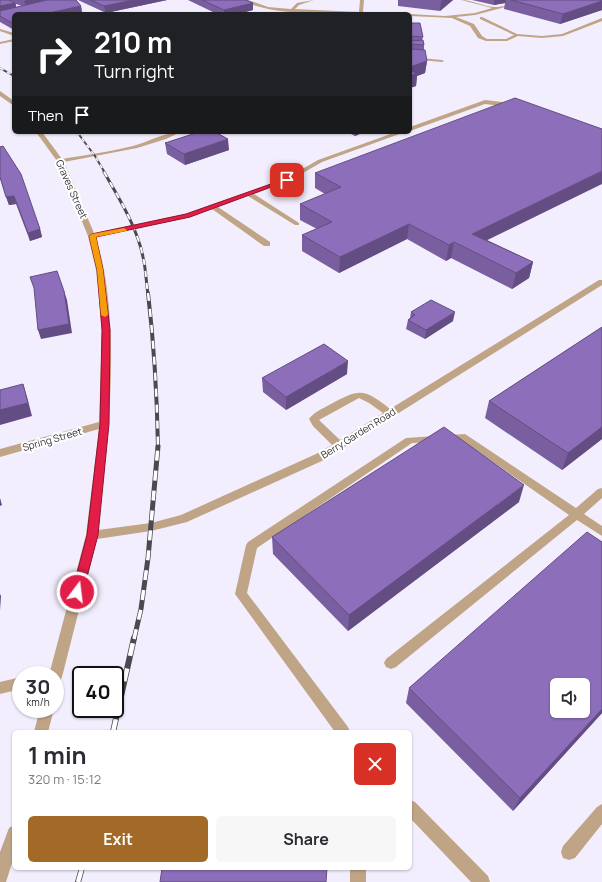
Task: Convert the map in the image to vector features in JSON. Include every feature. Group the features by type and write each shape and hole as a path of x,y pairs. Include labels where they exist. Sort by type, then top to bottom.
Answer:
{"street":[{"path":"244,0 267,8 293,9 313,12"},
{"path":"293,9 298,4 312,0"},
{"path":"361,12 362,0"},
{"path":"463,0 500,9"},
{"path":"412,15 453,16 475,14 500,9 530,0"},
{"path":"475,14 516,35 542,37 563,35 602,19"},
{"path":"453,16 472,25 480,37 486,40 507,40 515,37 516,35"},
{"path":"481,18 489,17"},
{"path":"0,30 12,34"},
{"path":"0,43 12,40"},
{"path":"412,58 442,60"},
{"path":"0,93 12,102"},
{"path":"412,128 485,102 502,104 523,111"},
{"name":"Graves Street","path":"40,134 60,160 92,236 100,270 106,330 104,424 92,535 58,666"},
{"path":"60,160 119,152 155,142 173,134"},
{"path":"92,236 187,216 287,180 320,161 396,134"},
{"path":"249,194 297,224"},
{"path":"213,207 267,244"},
{"name":"Berry Garden Road","path":"92,535 151,528 183,519 320,457 602,282"},
{"path":"339,445 316,424 314,419 360,394 366,396 390,414"},
{"name":"Spring Street","path":"0,453 104,424"},
{"path":"342,730 241,594 252,545 410,440 465,437 602,532"},
{"path":"391,663 577,514 602,492"},
{"path":"0,688 12,685"},
{"path":"42,730 45,718"},
{"path":"412,809 482,882"},
{"path":"569,852 602,812"},
{"path":"0,876 12,839"},
{"path":"358,870 358,882"}],"building":[{"path":"0,0 9,0 15,3 0,6"},
{"path":"47,0 76,0 81,6 53,12 12,12 12,23 0,16 0,11"},
{"path":"91,0 134,0 104,6"},
{"path":"202,0 246,0 253,3 224,10"},
{"path":"511,0 602,0 602,1 563,14"},
{"path":"412,23 420,23 423,37 412,36"},
{"path":"423,40 424,45 412,44 412,41"},
{"path":"412,49 425,50 427,61 412,66"},
{"path":"515,98 602,129 602,171 472,234 533,262 516,273 454,242 449,245 409,224 340,257 302,235 332,222 300,204 341,187 315,173"},
{"path":"193,134 219,134 228,139 184,154 165,143"},
{"path":"3,146 21,174 40,229 28,233 14,196 6,197 0,177 0,147"},
{"path":"57,271 64,291 69,324 38,330 34,288 30,277"},
{"path":"431,300 455,312 426,330 408,320 415,315 411,312"},
{"path":"602,327 602,427 568,453 489,401"},
{"path":"324,344 348,361 286,397 262,378"},
{"path":"23,384 28,403 0,410 0,390"},
{"path":"444,427 524,485 349,615 272,537"},
{"path":"587,532 602,542 602,709 520,798 409,688"},
{"path":"162,870 327,870 326,882 160,882"}],"railway":[{"path":"0,68 12,75"},
{"path":"78,134 95,156 105,173"},
{"path":"104,172 127,213 140,246 144,262 148,294"},
{"path":"148,293 155,370 158,446"},
{"path":"134,639 141,609 148,558 158,446"},
{"path":"113,730 134,638"},
{"path":"78,882 81,870"}],"slow traffic":[{"path":"105,315 100,270 92,236 124,230"}],"route":[{"path":"77,592 92,535 104,424 106,330 100,270 92,236 187,216 287,180"}]}
